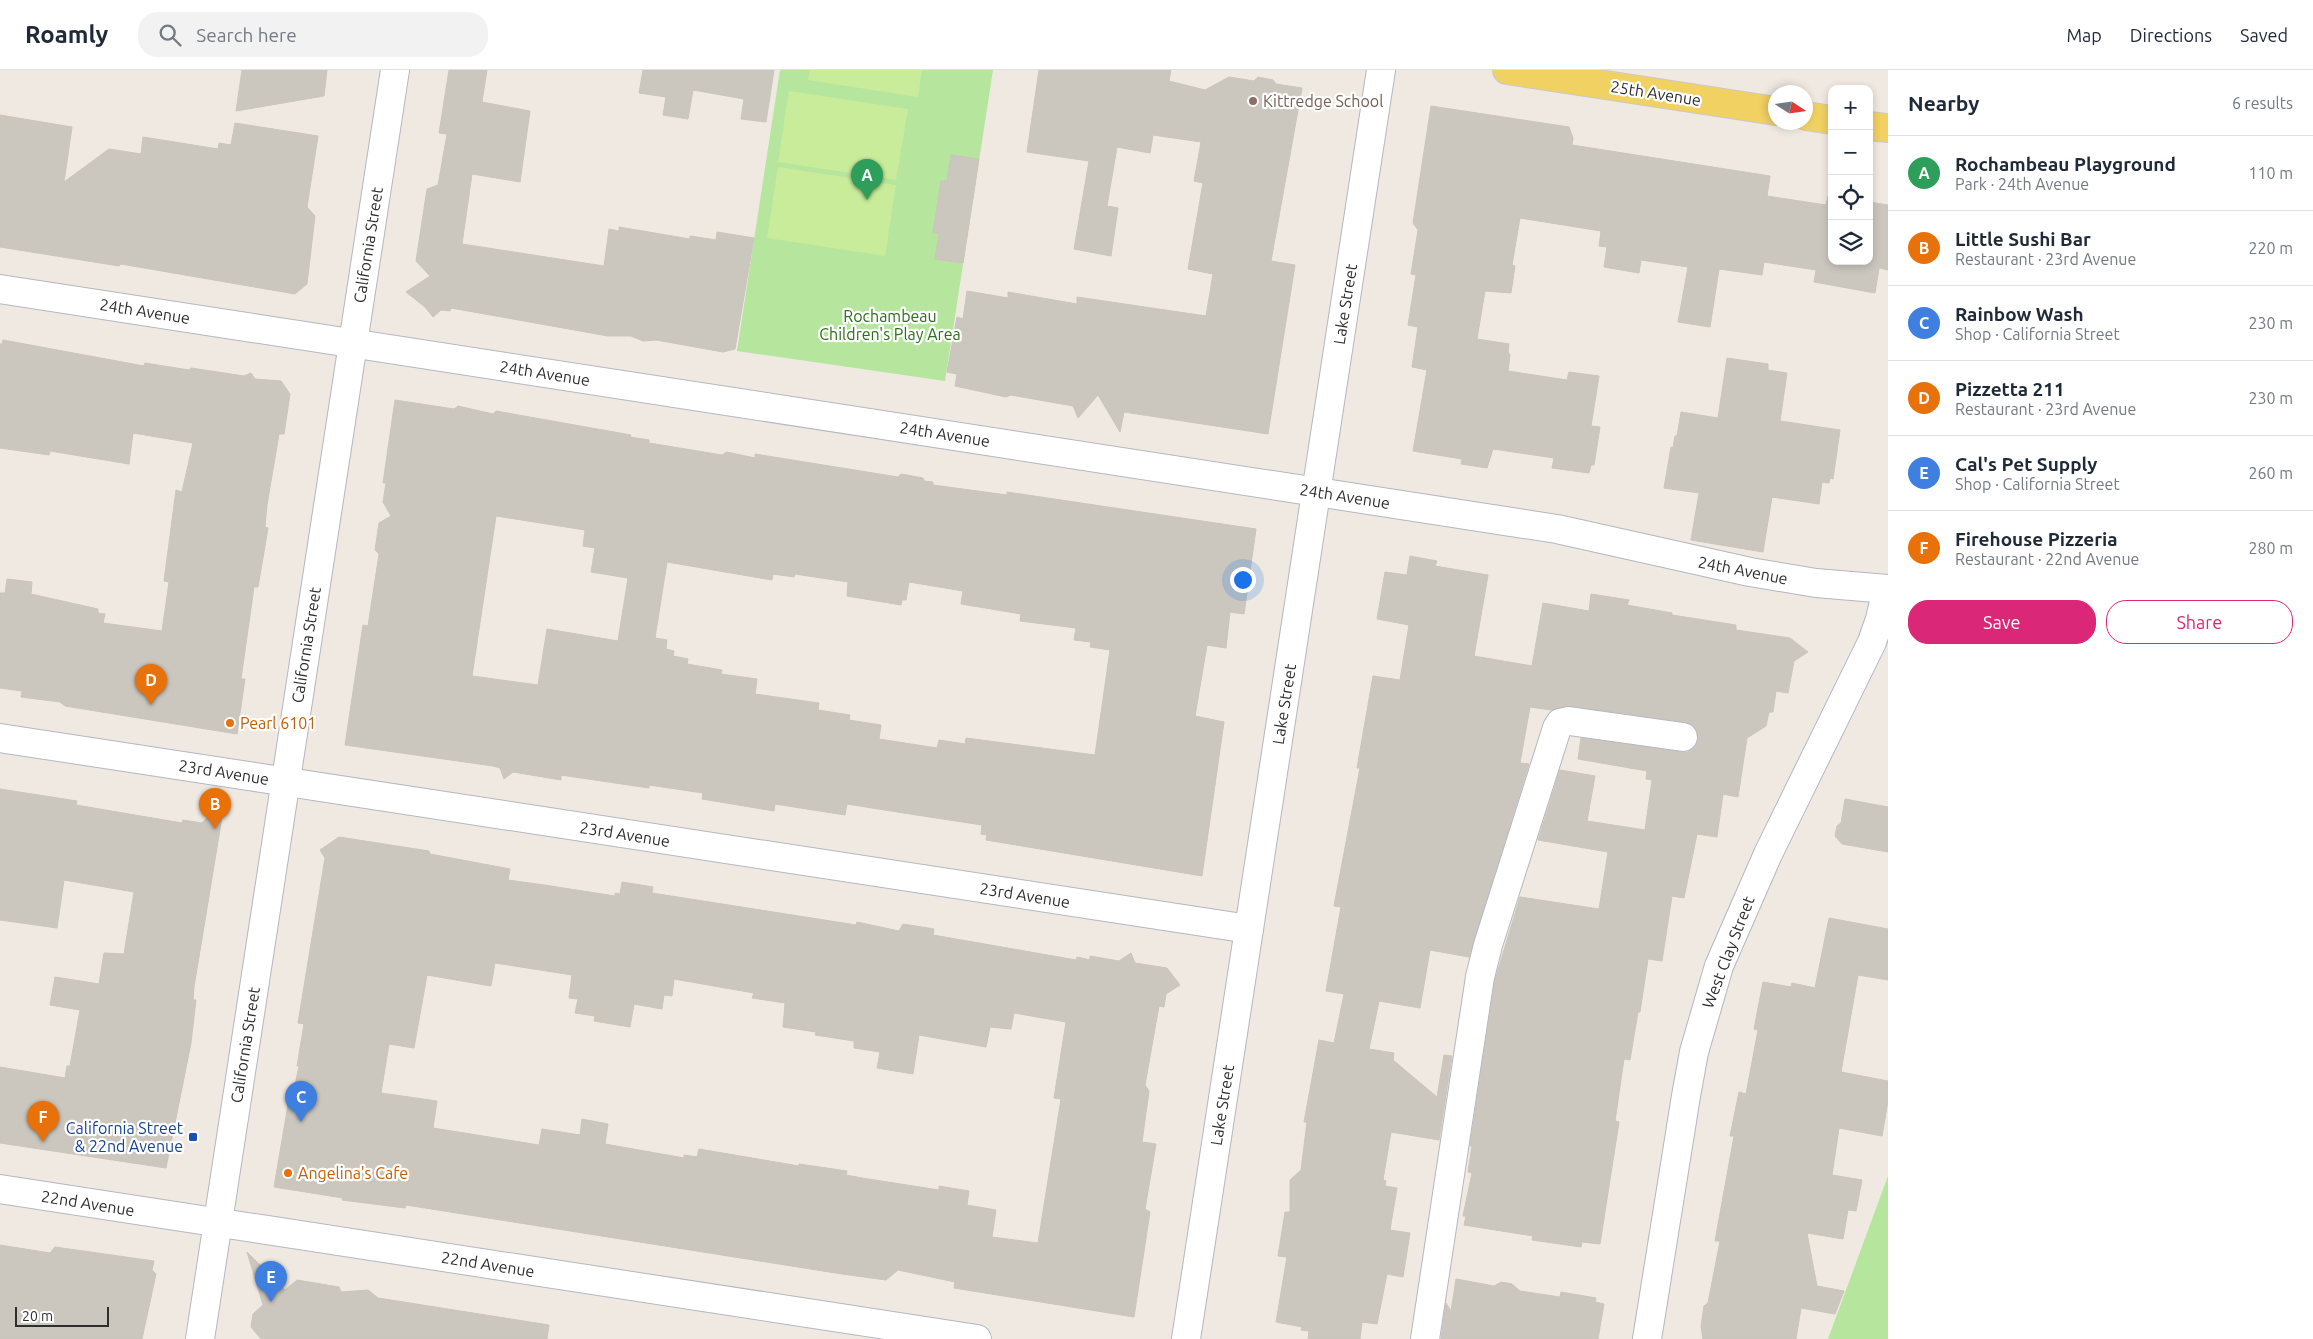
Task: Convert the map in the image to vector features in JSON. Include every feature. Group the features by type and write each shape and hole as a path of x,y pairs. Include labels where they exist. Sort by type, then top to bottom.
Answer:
{"main road":[{"name":"25th Avenue","path":"1507,70 1768,110"},
{"path":"1813,117 1828,119"},
{"path":"1873,126 1888,128"}],"street":[{"name":"California Street","path":"200,1339 395,70"},
{"name":"Lake Street","path":"1186,1339 1381,70"},
{"name":"24th Avenue","path":"0,289 1316,491 1590,535 1685,559 1783,578 1888,589"},
{"name":"West Clay Street","path":"1648,1339 1687,1087 1706,1008 1719,966 1764,863 1872,642 1888,589"},
{"path":"1424,1339 1480,977 1488,945 1557,728 1560,723 1569,720 1683,737"},
{"name":"23rd Avenue","path":"0,738 1249,929"},
{"name":"22nd Avenue","path":"0,1189 977,1339"}],"green space":[{"name":"Rochambeau Children's Play Area","path":"780,70 993,70 945,381 737,351"},
{"path":"810,70 922,70 918,97 808,80"},
{"path":"789,91 908,109 896,180 778,162"},
{"path":"778,167 896,185 885,256 767,238"},
{"path":"1888,1176 1888,1339 1828,1339"}],"building":[{"path":"242,70 327,70 324,96 236,111"},
{"path":"449,70 487,70 482,102 530,111 520,182 472,174 462,244 604,266 609,229 619,231 619,227 690,239 690,236 716,240 717,232 754,238 735,349 723,352 656,340 643,341 631,336 608,336 451,308 450,311 441,310 433,317 425,307 406,292 430,276 416,261 427,189 438,185 447,134 439,133"},
{"path":"643,70 774,70 766,122 741,119 744,99 693,90 688,119 663,115 666,97 639,93"},
{"path":"1039,70 1171,70 1169,81 1205,90 1229,77 1254,81 1258,77 1273,80 1276,84 1302,88 1271,261 1295,265 1268,434 1124,412 1120,432 1098,395 1078,418 1073,406 1011,395 1006,397 955,386 957,374 947,372 957,317 963,319 967,291 1008,298 1008,292 1077,304 1077,297 1206,316 1213,274 1188,269 1203,183 1194,181 1201,142 1153,135 1150,153 1117,147 1107,206 1118,208 1111,256 1074,249 1089,161 1027,152"},
{"path":"1431,106 1569,127 1573,138 1572,145 1770,176 1767,196 1826,205 1828,196 1828,265 1873,265 1873,203 1888,205 1888,270 1879,268 1875,293 1814,282 1816,270 1764,262 1762,275 1719,269 1710,327 1678,322 1688,267 1641,260 1639,273 1604,267 1607,247 1599,246 1601,231 1520,218 1512,265 1515,266 1511,293 1485,291 1477,339 1509,344 1508,371 1567,380 1569,372 1599,376 1591,426 1600,427 1594,465 1591,465 1589,473 1552,468 1554,458 1493,449 1487,468 1461,464 1462,459 1413,451 1427,370 1412,367 1418,327 1408,325 1416,275 1411,274 1418,230 1413,223"},
{"path":"0,115 72,127 64,182 109,149 141,154 143,137 218,149 219,143 231,145 235,123 318,136 307,207 315,216 307,284 295,294 121,264 119,266 0,247"},
{"path":"951,155 979,159 963,263 935,259 939,233 933,233 941,181 947,181"},
{"path":"3,340 144,366 145,363 244,376 251,373 255,379 281,381 290,394 284,434 279,434 267,505 265,527 268,528 258,587 254,587 241,679 245,679 237,734 65,706 60,702 21,697 22,691 0,688 0,593 5,593 7,579 32,582 31,594 98,609 98,613 105,614 103,623 162,631 169,582 164,581 176,490 182,492 193,443 133,433 129,464 50,451 49,455 0,448 0,344 2,344"},
{"path":"1727,358 1768,364 1768,370 1787,373 1780,421 1840,430 1833,479 1830,478 1829,483 1822,482 1819,504 1772,497 1763,552 1691,540 1699,493 1664,488 1671,447 1673,448 1675,436 1677,436 1681,412 1718,418"},
{"path":"395,400 454,409 458,406 493,414 496,411 631,435 630,437 649,440 649,443 722,455 727,452 755,458 755,454 898,477 901,474 923,478 924,481 933,482 933,485 1007,495 1007,492 1256,529 1244,614 1230,612 1226,648 1207,645 1195,716 1224,722 1202,876 986,840 987,835 981,834 982,825 847,804 845,815 775,804 774,811 702,799 703,793 649,785 649,788 561,775 561,780 513,772 504,779 500,768 493,766 345,745 363,625 368,626 379,554 375,550 379,523 391,516 383,502 386,483 383,483","holes":["496,516 585,530 583,546 595,548 591,572 628,578 618,641 547,629 538,685 472,676","667,562 772,580 773,574 794,577 795,574 848,582 847,596 901,605 902,600 906,600 909,582 963,591 961,604 1021,614 1020,621 1076,628 1074,640 1091,642 1090,647 1110,650 1095,755 966,738 965,744 939,740 937,748 879,739 881,725 849,720 850,715 818,710 819,703 755,694 757,679 721,674 722,670 687,664 688,659 673,656 674,651 666,649 667,640 655,638"]},
{"path":"1410,556 1437,561 1435,566 1488,575 1474,656 1532,666 1543,603 1589,611 1591,594 1629,600 1627,605 1672,613 1672,615 1736,625 1736,630 1790,638 1808,652 1794,661 1788,693 1776,691 1773,712 1769,712 1766,726 1747,738 1738,797 1723,794 1717,837 1697,834 1684,898 1672,896 1662,961 1648,959 1630,1060 1624,1059 1615,1121 1619,1122 1600,1244 1582,1242 1581,1247 1532,1240 1533,1236 1464,1225 1466,1216 1463,1216 1472,1173 1468,1172 1472,1146 1470,1146 1495,980 1520,897 1599,909 1608,852 1538,840 1560,770 1595,776 1587,821 1645,830 1652,780 1646,779 1647,771 1578,759 1581,738 1681,752 1688,752 1695,747 1698,739 1697,731 1693,725 1685,722 1571,706 1551,710 1530,707 1520,763 1529,764 1469,957 1430,950 1420,1008 1379,1001 1369,1049 1394,1053 1393,1060 1437,1097 1444,1055 1452,1056 1439,1140 1391,1132 1383,1180 1386,1181 1385,1186 1397,1188 1390,1230 1410,1233 1403,1277 1387,1274 1377,1324 1362,1322 1360,1339 1308,1339 1309,1331 1301,1330 1302,1327 1276,1322 1287,1257 1278,1256 1285,1212 1290,1212 1290,1180 1301,1170 1307,1122 1304,1122 1319,1040 1334,1043 1344,994 1326,991 1341,907 1334,906 1360,768 1357,768 1373,676 1400,680 1409,625 1377,619 1385,572 1407,575"},
{"path":"0,789 77,801 76,805 182,823 183,820 202,823 225,799 194,987 193,1000 196,1000 191,1043 166,1168 0,1143 0,1067 65,1078 67,1066 70,1066 80,1010 50,1005 55,977 99,984 104,953 124,954 134,892 64,880 57,928 0,920"},
{"path":"1845,799 1888,807 1888,852 1842,844 1835,836 1837,826 1841,823"},
{"path":"339,837 429,851 430,854 510,869 508,880 615,896 615,893 620,894 622,882 653,887 652,893 856,925 857,922 899,931 903,924 934,929 933,935 1076,960 1077,957 1090,960 1090,956 1119,961 1131,953 1135,963 1167,968 1180,985 1166,994 1164,1007 1159,1006 1145,1085 1149,1091 1142,1142 1156,1144 1145,1209 1150,1212 1134,1317 954,1288 955,1282 898,1270 886,1280 406,1205 405,1208 342,1200 343,1198 274,1187 288,1105 291,1104 299,1066 297,1066 304,1024 298,1023 325,858 320,850","holes":["495,963 572,975 569,998 578,999 575,1013 595,1016 594,1021 630,1027 634,1004 662,1009 664,995 672,996 674,979 754,993 752,998 785,1003 783,1027 816,1032 815,1035 854,1041 854,1048 880,1052 877,1068 913,1074 919,1035 986,1047 990,1027 1011,1029 1014,1013 1066,1022 1054,1098 1061,1099 1038,1243 992,1237 996,1210 967,1205 969,1191 939,1186 939,1190 846,1175 847,1171 799,1164 799,1166 699,1149 697,1157 684,1155 684,1158 605,1144 608,1124 582,1119 580,1135 542,1129 539,1145 433,1128 437,1101 381,1093 389,1044 414,1048 427,975 491,986"]},
{"path":"1829,918 1888,929 1888,980 1858,975 1841,1072 1888,1081 1888,1101 1882,1136 1839,1128 1832,1175 1862,1180 1856,1211 1848,1210 1843,1239 1807,1233 1817,1286 1844,1291 1835,1314 1801,1308 1796,1339 1703,1339 1701,1327 1704,1306 1708,1303 1720,1241 1715,1241 1734,1136 1730,1136 1739,1092 1746,1094 1758,1030 1754,1029 1763,982 1791,987 1792,983 1815,988"},
{"path":"0,1245 50,1253 55,1247 154,1261 152,1270 156,1274 142,1339 0,1339"},
{"path":"247,1252 285,1290 297,1280 339,1287 341,1292 368,1290 378,1298 549,1325 547,1339 261,1339 251,1327 253,1314 263,1305"},
{"path":"1456,1279 1494,1286 1501,1282 1512,1284 1520,1291 1560,1297 1561,1292 1596,1298 1595,1302 1604,1304 1598,1339 1441,1339 1446,1303 1451,1311"}],"place":[{"name":"Kittredge School","path":"1253,101"},
{"name":"Rochambeau Playground","path":"867,200"},
{"name":"Pizzetta 211","path":"151,705"},
{"name":"Pearl 6101","path":"230,723"},
{"name":"Little Sushi Bar","path":"215,829"},
{"name":"Rainbow Wash","path":"301,1122"},
{"name":"California Street & 22nd Avenue","path":"193,1137"},
{"name":"Firehouse Pizzeria","path":"43,1142"},
{"name":"Angelina's Cafe","path":"288,1173"},
{"name":"Cal's Pet Supply","path":"271,1302"}]}
